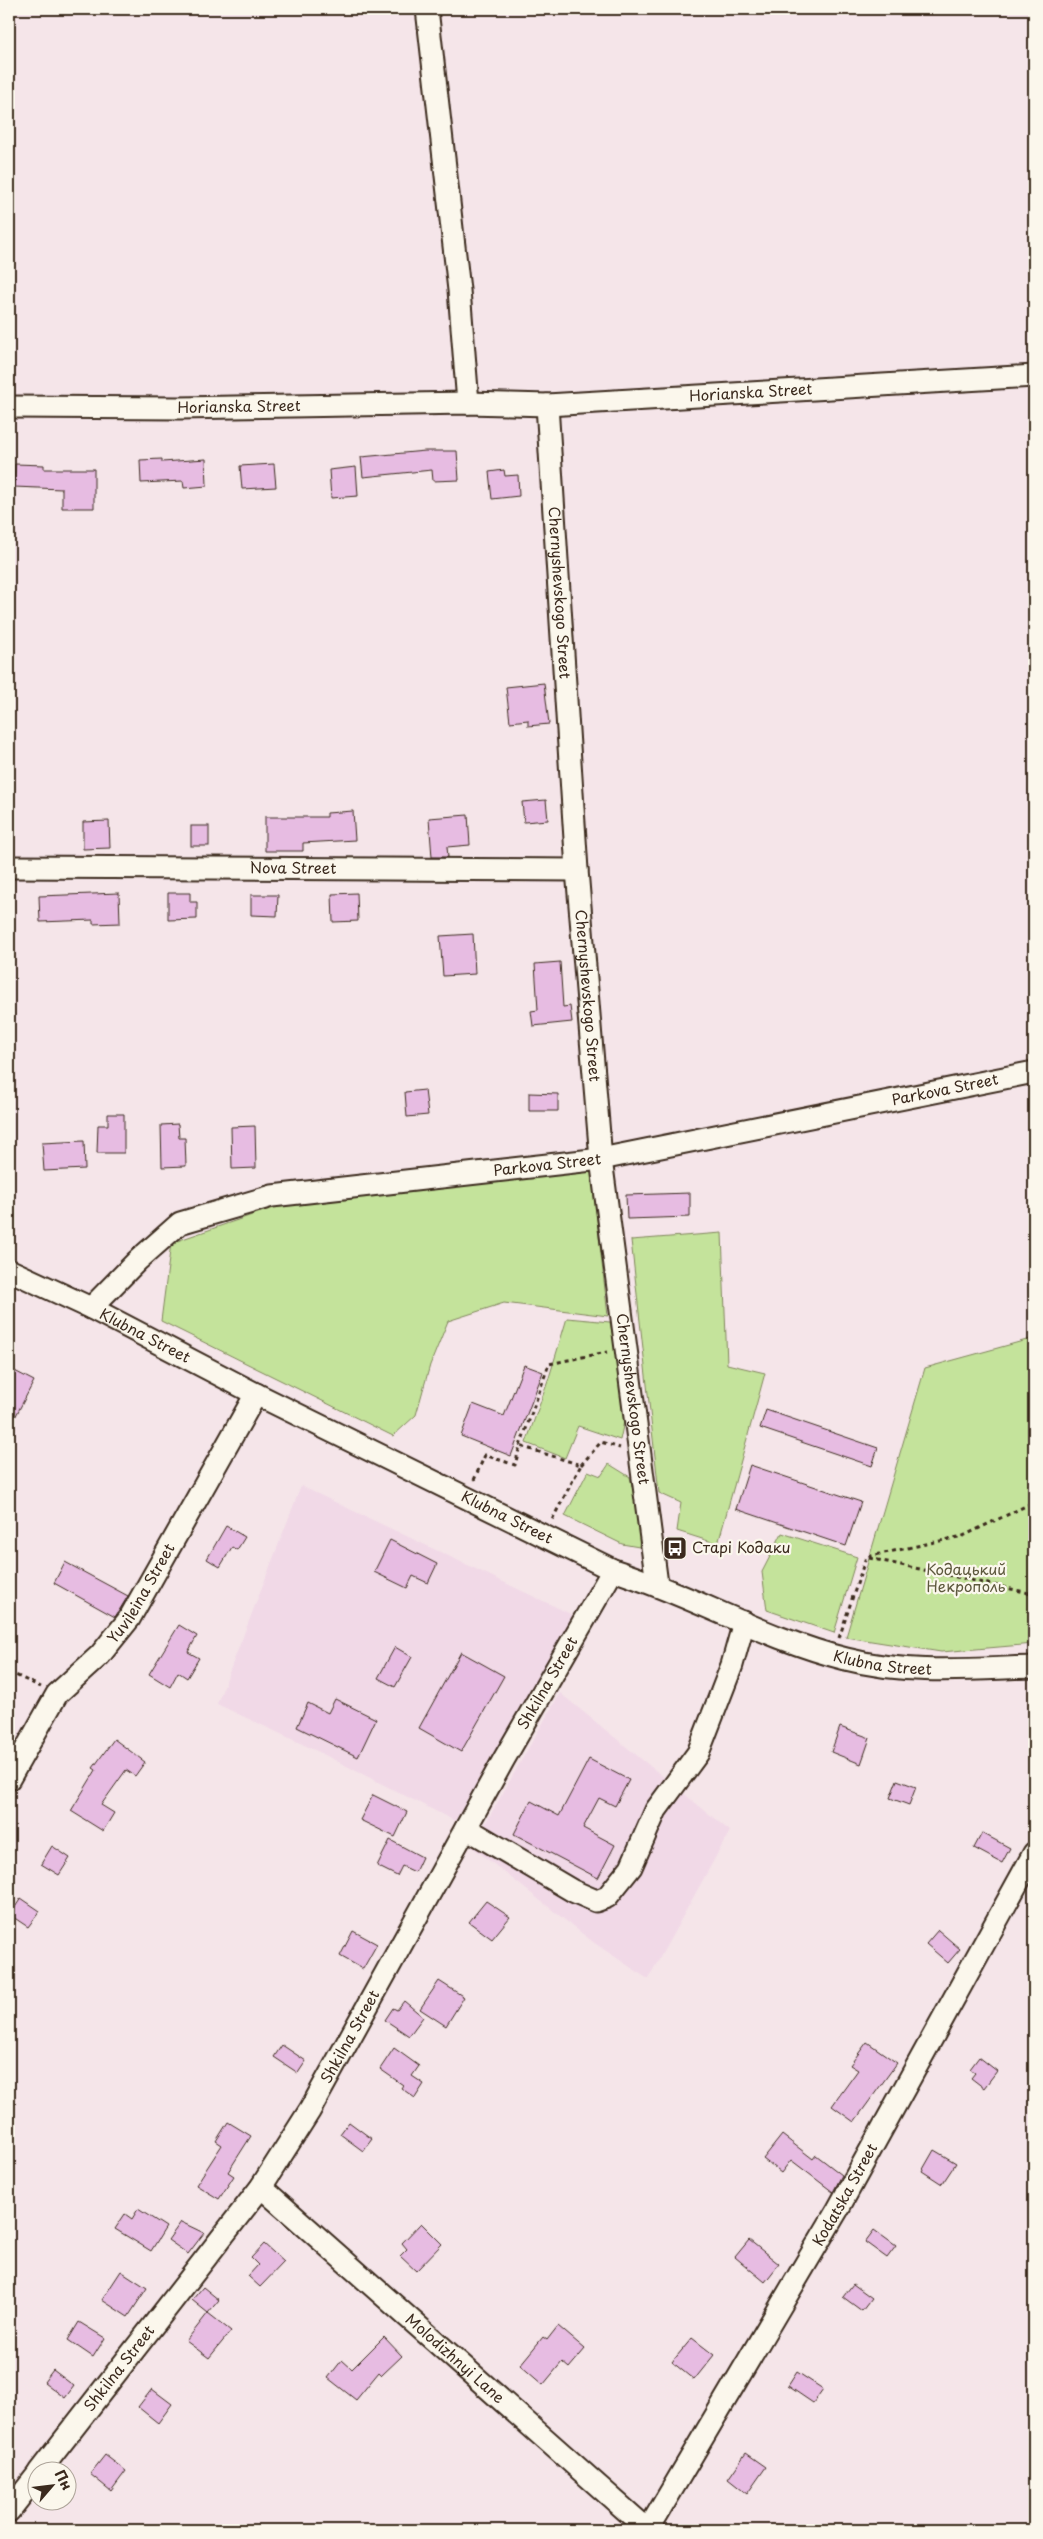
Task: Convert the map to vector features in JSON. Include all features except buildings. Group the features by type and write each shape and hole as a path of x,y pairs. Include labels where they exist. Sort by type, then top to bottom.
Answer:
{"street":[{"path":"427,9 459,290 468,403"},
{"name":"Horianska Street","path":"9,406 180,408 468,403 547,405 1034,376"},
{"name":"Chernyshevskogo Street","path":"547,405 577,870 601,1158 657,1584"},
{"name":"Nova Street","path":"9,866 577,870"},
{"name":"Parkova Street","path":"91,1308 137,1261 180,1223 272,1196 601,1158 1034,1072"},
{"name":"Klubna Street","path":"9,1270 91,1308 256,1394 613,1570 657,1584 744,1622 846,1659 914,1671 1034,1667"},
{"name":"Yuvileina Street","path":"9,1779 57,1694 100,1655 128,1619 256,1394"},
{"name":"Shkilna Street","path":"47,2462 261,2187 310,2110 466,1828 613,1570"},
{"path":"466,1828 573,1892 596,1901 607,1897 630,1867 656,1810 698,1753 732,1665 744,1622"},
{"name":"Kodatska Street","path":"648,2530 838,2209 1034,1853"},
{"name":"Molodizhnyi Lane","path":"261,2187 648,2530"},
{"name":"Shkilna Street","path":"9,2511 28,2486"}],"path":[{"path":"466,1498 485,1454 515,1465 548,1364 626,1348"},
{"path":"544,1536 581,1465 601,1442 640,1454"},
{"path":"520,1446 581,1465"},
{"path":"866,1557 963,1536 1034,1502"},
{"path":"866,1557 1034,1594"},
{"path":"834,1655 866,1557"},
{"path":"9,1672 57,1694"}],"shaded area":[{"path":"301,1486 577,1617 455,1821 319,1752 217,1704"},
{"path":"560,1693 730,1831 648,1979 593,1942 472,1847"}],"green space":[{"path":"591,1166 608,1316 504,1303 448,1321 430,1365 416,1415 393,1436 161,1321 171,1243 281,1205"},
{"path":"722,1233 727,1364 765,1373 718,1544 677,1531 681,1503 659,1493 631,1240"},
{"path":"567,1318 610,1322 627,1408 620,1440 578,1426 565,1458 526,1443 548,1381"},
{"name":"Кодацький Некрополь","path":"1034,1338 1034,1644 941,1652 846,1637 925,1368"},
{"path":"609,1464 630,1477 641,1525 639,1547 622,1544 565,1516 588,1471 601,1476"},
{"path":"782,1533 857,1557 834,1633 767,1610 762,1572"}],"place":[{"name":"Старі Кодаки","path":"675,1548"}]}
